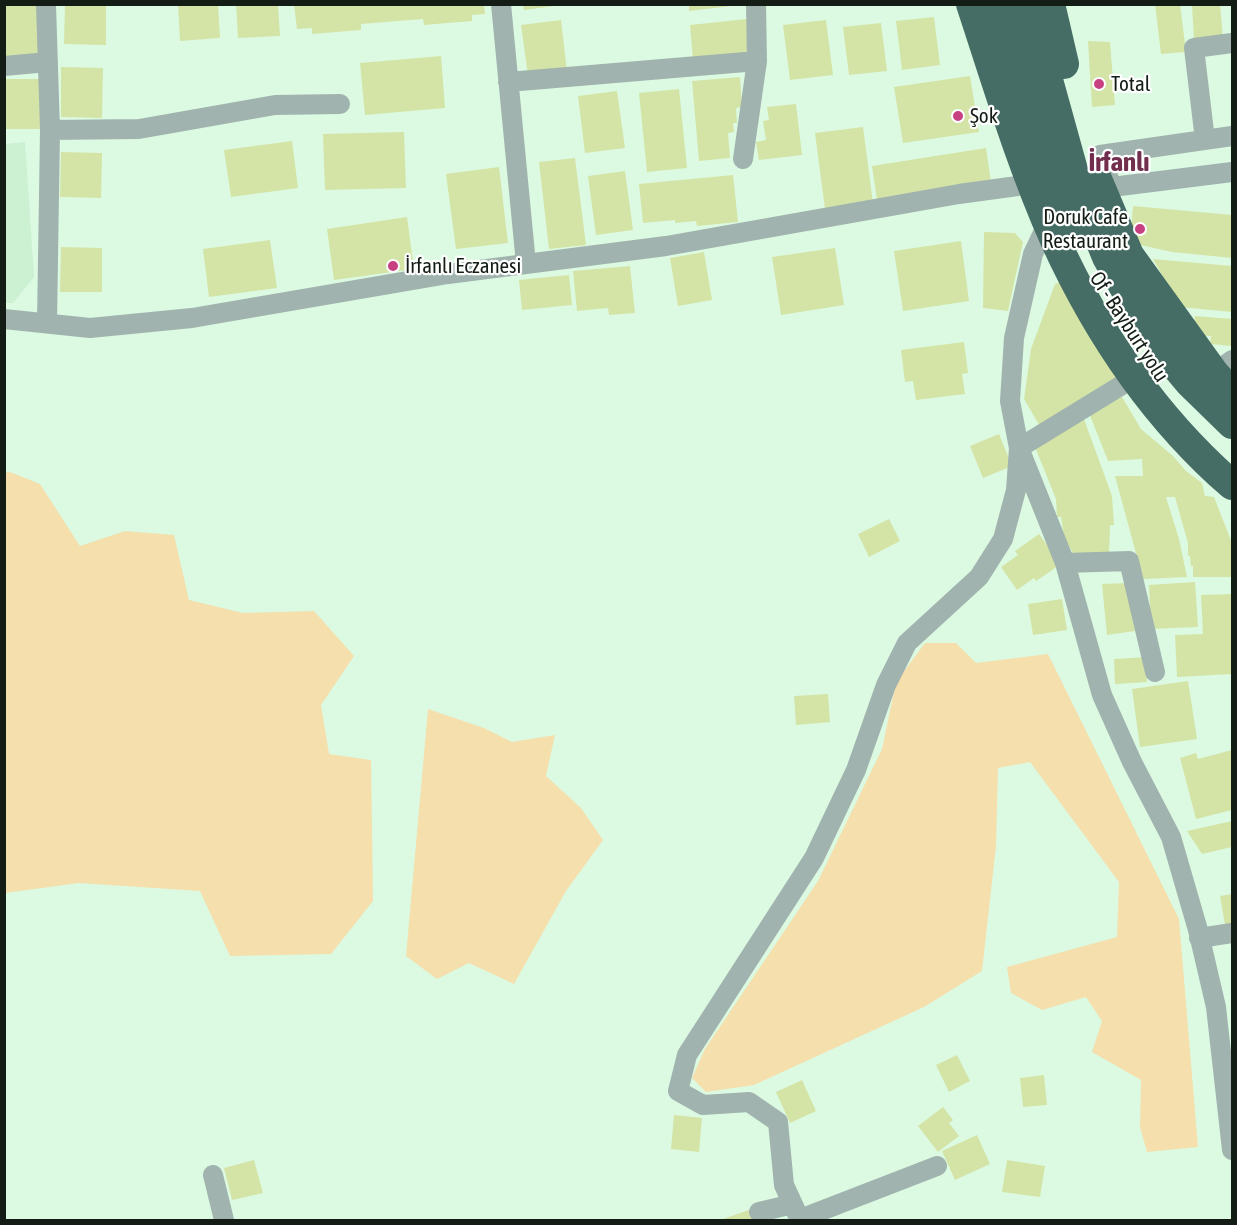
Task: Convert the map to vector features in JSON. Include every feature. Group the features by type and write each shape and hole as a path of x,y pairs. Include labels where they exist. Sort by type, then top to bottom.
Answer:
{"highway":[{"path":"971,4 1032,184 1054,211 1089,307 1135,377 1184,439 1233,485"},
{"name":"Of - Bayburt yolu","path":"999,4 1040,141 1054,211 1129,334 1174,395 1233,460"},
{"path":"1044,6 1089,157 1129,255 1226,376"},
{"name":"Of - Bayburt yolu","path":"1044,6 1076,181 1094,230 1140,315 1174,364 1190,383 1233,424"}],"street":[{"path":"46,4 50,130 47,323"},
{"path":"501,4 526,264"},
{"path":"743,159 757,61 756,4"},
{"path":"1205,140 1194,48 1233,43"},
{"path":"508,82 757,61"},
{"path":"4,66 48,62"},
{"path":"50,130 139,129 275,105 340,104"},
{"path":"1233,136 1100,155 1112,187 1233,172"},
{"path":"4,319 90,328 192,318 448,274 666,246 959,194 1032,184"},
{"path":"1054,211 1033,254 1014,338 1010,401 1019,448 1065,563 1102,695 1132,762 1171,837 1200,938 1216,1007 1231,1114 1233,1150"},
{"path":"1019,448 1135,377"},
{"path":"798,1214 784,1185 778,1122 749,1102 703,1105 678,1091 687,1055 814,858 856,770 886,685 907,643 979,577 1003,539 1016,490 1019,448"},
{"path":"1065,563 1129,561 1155,672"},
{"path":"1200,938 1233,933"},
{"path":"759,1212 798,1214 937,1166"},
{"path":"213,1175 224,1221"}],"shaded area":[{"path":"25,142 34,277 13,303 5,303 5,144"},
{"path":"10,472 40,484 80,546 125,531 174,535 189,600 243,613 314,611 354,656 321,705 329,754 371,760 373,901 331,954 230,956 200,891 79,883 5,893 4,473"},
{"path":"925,643 956,643 976,663 1048,654 1179,919 1198,1147 1147,1152 1140,1127 1141,1080 1092,1052 1102,1021 1086,997 1042,1010 1011,993 1007,967 1117,937 1119,882 1030,762 998,768 996,846 982,971 924,1007 754,1085 706,1092 692,1078 705,1049 818,881 882,749 896,682"},
{"path":"428,709 484,728 512,742 555,735 546,776 581,808 603,840 566,891 514,984 469,963 437,979 406,956"}],"building":[{"path":"65,4 106,4 106,45 64,44"},
{"path":"178,4 218,4 220,38 180,41"},
{"path":"236,4 278,4 280,36 238,38"},
{"path":"294,4 484,4 485,14 472,15 472,21 424,25 423,19 361,24 361,30 312,34 312,28 297,29"},
{"path":"523,4 554,4 554,6 524,10"},
{"path":"689,4 731,4 731,6 689,11"},
{"path":"1155,4 1180,4 1186,52 1161,54"},
{"path":"1192,4 1220,4 1223,39 1194,41"},
{"path":"4,6 38,6 38,57 4,56"},
{"path":"934,17 940,65 902,70 896,21"},
{"path":"747,19 750,55 693,60 690,25"},
{"path":"561,20 567,71 528,75 521,25"},
{"path":"826,20 833,75 790,80 783,25"},
{"path":"881,23 887,71 849,75 843,27"},
{"path":"1088,41 1110,42 1115,105 1092,107"},
{"path":"441,56 445,108 365,115 360,63"},
{"path":"61,67 103,68 102,118 61,117"},
{"path":"970,76 979,132 903,143 894,87"},
{"path":"740,77 742,107 736,108 737,123 733,123 734,132 728,133 730,158 699,161 692,81"},
{"path":"4,79 44,79 45,129 4,129"},
{"path":"679,89 687,168 647,172 639,93"},
{"path":"617,91 625,148 585,153 578,96"},
{"path":"796,104 802,155 759,160 756,142 766,140 763,121 769,120 767,107"},
{"path":"863,127 873,203 825,209 815,133"},
{"path":"404,132 406,188 325,190 323,134"},
{"path":"292,141 298,188 231,197 224,150"},
{"path":"986,148 991,182 877,200 872,166"},
{"path":"61,152 102,153 101,198 60,197"},
{"path":"575,158 586,245 549,249 539,162"},
{"path":"499,167 508,243 456,249 446,174"},
{"path":"625,171 633,230 596,235 588,176"},
{"path":"733,175 738,222 697,226 696,221 643,223 639,184"},
{"path":"1133,206 1232,215 1232,258 1172,252 1136,244 1131,234"},
{"path":"407,217 414,269 334,280 327,229"},
{"path":"984,232 1015,233 1023,242 1008,311 983,308"},
{"path":"270,240 277,288 209,297 203,249"},
{"path":"961,241 969,301 903,311 894,251"},
{"path":"61,247 102,248 102,292 60,292"},
{"path":"835,248 844,305 781,315 772,257"},
{"path":"704,252 712,300 678,306 670,258"},
{"path":"1153,259 1232,266 1232,312 1180,307"},
{"path":"630,266 635,313 609,315 608,308 577,311 573,271"},
{"path":"569,275 572,305 522,310 519,280"},
{"path":"1062,281 1119,380 1041,428 1024,399 1031,349 1055,284"},
{"path":"1195,316 1232,319 1231,346 1210,344 1211,336 1193,335"},
{"path":"964,342 968,373 962,374 965,394 916,400 913,381 905,382 901,350"},
{"path":"1122,397 1141,429 1202,483 1205,496 1214,497 1232,543 1232,577 1193,577 1193,566 1188,556 1188,543 1175,497 1166,497 1179,539 1187,577 1143,579 1115,476 1143,476 1142,459 1108,461 1089,413"},
{"path":"1084,419 1112,496 1114,525 1110,525 1109,555 1074,555 1064,537 1061,517 1057,517 1056,499 1035,447"},
{"path":"999,434 1012,466 983,478 970,446"},
{"path":"889,519 900,541 869,557 858,534"},
{"path":"1039,534 1061,564 1036,581 1034,578 1017,590 1001,567 1018,555 1015,551"},
{"path":"1195,582 1198,627 1151,629 1149,585"},
{"path":"1128,583 1135,631 1107,635 1102,584"},
{"path":"1232,594 1232,674 1177,677 1175,635 1203,634 1201,595"},
{"path":"1062,599 1067,630 1033,635 1028,604"},
{"path":"1146,657 1147,682 1115,684 1114,659"},
{"path":"1188,681 1197,739 1140,747 1132,689"},
{"path":"828,694 830,722 796,725 794,696"},
{"path":"1232,750 1232,810 1196,819 1180,758 1196,753 1198,759"},
{"path":"1232,821 1232,847 1202,854 1187,831"},
{"path":"1232,894 1232,923 1225,925 1220,896"},
{"path":"957,1055 970,1081 949,1092 936,1065"},
{"path":"1044,1075 1047,1105 1023,1107 1020,1078"},
{"path":"802,1080 816,1111 790,1123 776,1092"},
{"path":"943,1107 953,1120 949,1123 959,1136 938,1152 918,1126"},
{"path":"674,1115 702,1118 699,1152 671,1149"},
{"path":"977,1135 990,1164 955,1180 942,1151"},
{"path":"254,1160 263,1193 232,1200 224,1168"},
{"path":"1007,1160 1045,1166 1040,1197 1002,1192"},
{"path":"749,1210 752,1220 720,1220"}],"place":[{"name":"Total","path":"1099,84"},
{"name":"Şok","path":"958,116"},
{"name":"Doruk Cafe Restaurant","path":"1140,229"},
{"name":"İrfanlı Eczanesi","path":"393,266"}],"district":[{"name":"İrfanlı","path":"1119,162"}]}
